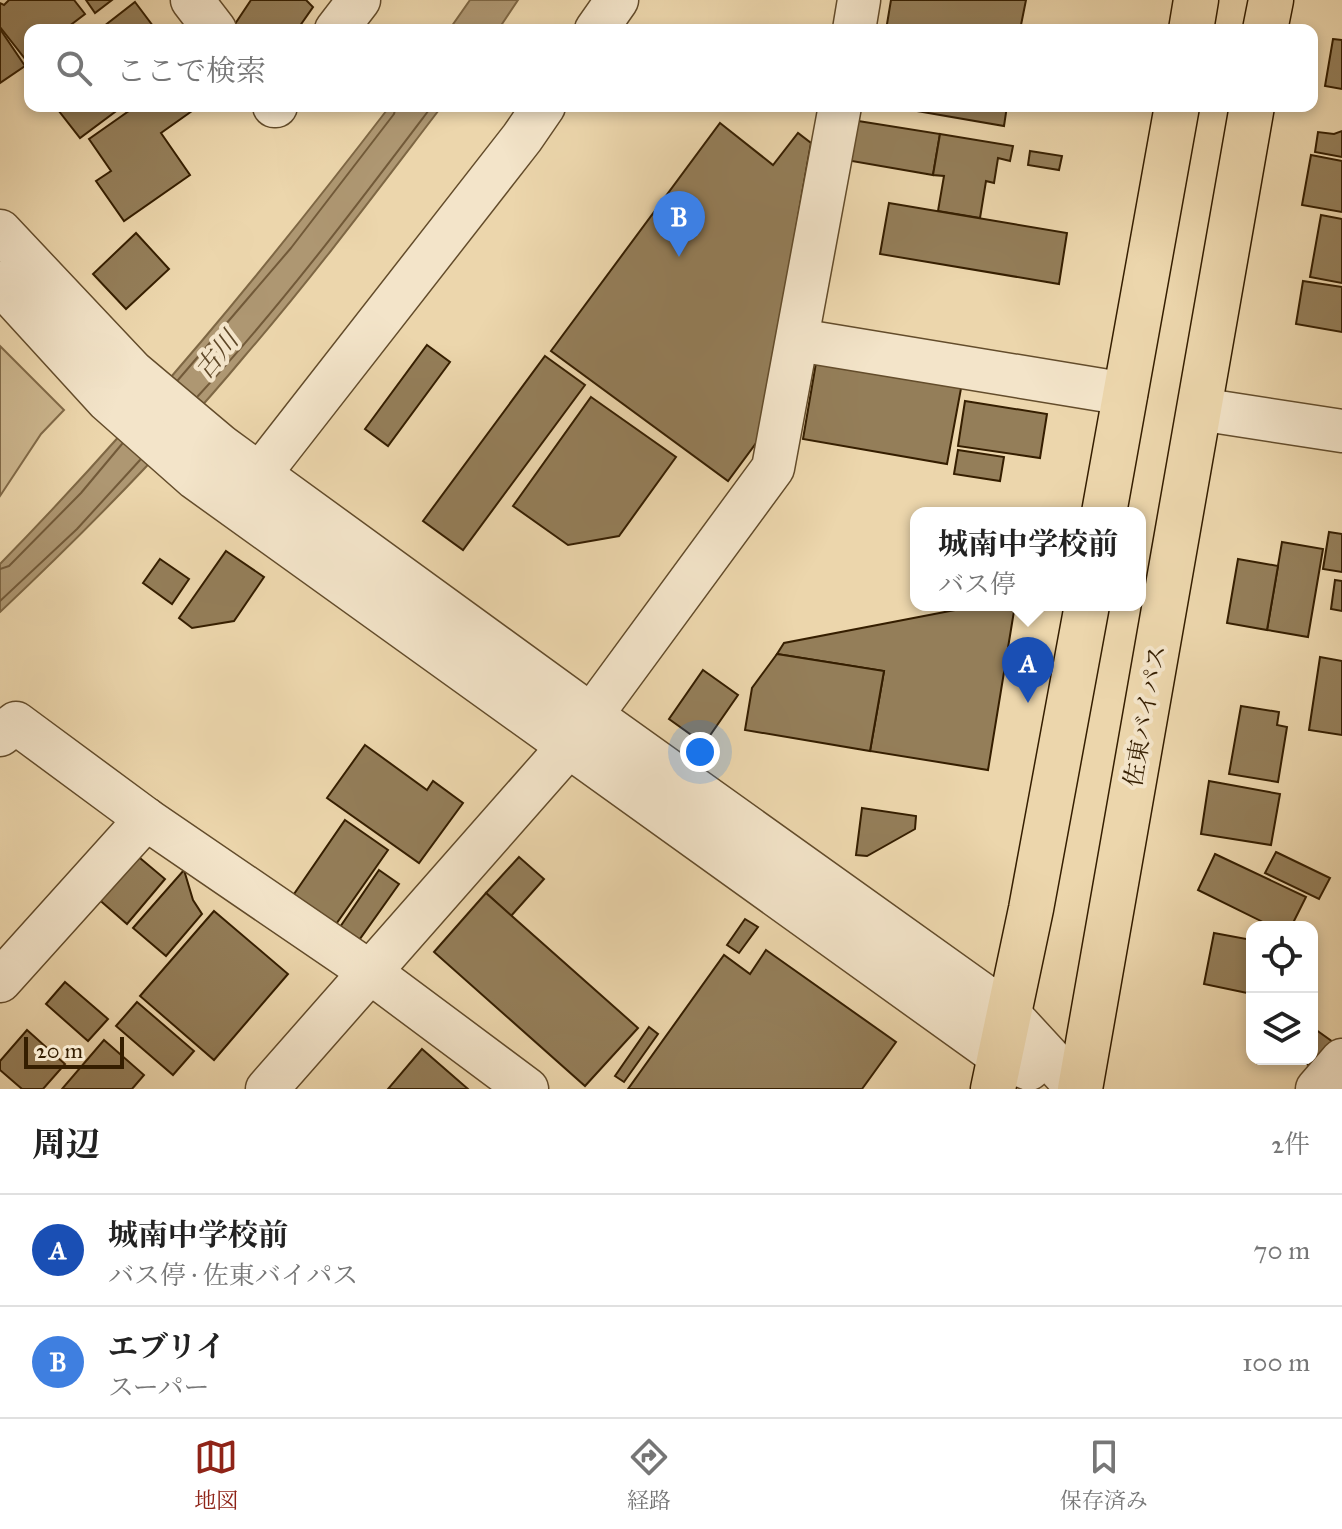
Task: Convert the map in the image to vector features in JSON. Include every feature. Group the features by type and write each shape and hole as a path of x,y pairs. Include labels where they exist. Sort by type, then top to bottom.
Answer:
{"highway":[{"path":"1192,24 1196,0"},
{"path":"1266,24 1271,0"},
{"path":"1105,507 1176,112"},
{"name":"佐東バイパス","path":"1077,1089 1251,112"},
{"path":"997,1073 1031,909 1086,611"}],"street":[{"path":"192,0 210,24"},
{"path":"341,24 359,0"},
{"path":"600,24 617,0"},
{"path":"855,24 859,0"},
{"path":"259,475 540,112"},
{"path":"267,1089 579,731 773,468 839,112"},
{"path":"0,231 195,478 1008,1013 1077,1089"},
{"path":"0,283 120,386 221,446 259,475 579,731 997,1073 1077,1089"},
{"path":"798,340 1126,394"},
{"path":"1199,409 1342,431"},
{"path":"0,735 16,723 146,819 370,972 527,1089"},
{"path":"0,981 146,819"},
{"path":"1317,1089 1342,1060"}],"shaded area":[{"path":"0,346 64,410 41,434 0,496"}],"water":[{"path":"470,0 518,0 502,24 453,24"},
{"name":"古川","path":"385,112 437,112 320,265 215,391 125,489 0,612 0,564 153,398 297,225"}],"building":[{"path":"9,0 74,0 85,14 72,24 24,24 24,57 0,27 0,3 4,5"},
{"path":"86,0 112,0 95,13"},
{"path":"251,0 306,0 313,7 301,24 235,24"},
{"path":"891,0 1026,0 1021,24 887,24"},
{"path":"135,2 152,24 107,24"},
{"path":"0,29 24,67 0,83"},
{"path":"1333,39 1342,40 1342,89 1325,86"},
{"path":"60,112 115,112 80,138"},
{"path":"127,112 191,112 161,133 190,175 124,221 96,181 111,171 89,139"},
{"path":"923,112 1006,112 1004,126"},
{"path":"852,120 940,134 933,175 846,160"},
{"path":"720,123 773,165 798,133 811,143 759,439 728,481 551,351"},
{"path":"1342,131 1342,157 1315,152 1318,132 1334,134"},
{"path":"940,134 1013,146 1010,161 998,158 994,183 986,181 980,218 938,211 944,176 933,175"},
{"path":"1030,151 1062,156 1059,170 1028,165"},
{"path":"1311,155 1342,161 1342,212 1302,205"},
{"path":"889,203 1067,233 1059,284 880,254"},
{"path":"1321,215 1342,219 1342,283 1310,277"},
{"path":"136,233 169,269 126,309 93,274"},
{"path":"1303,281 1342,287 1342,332 1296,324"},
{"path":"427,345 450,362 388,446 365,429"},
{"path":"545,356 585,385 463,550 423,521"},
{"path":"817,357 962,383 947,464 803,439"},
{"path":"591,397 676,457 619,536 568,545 513,506"},
{"path":"965,401 1047,414 1040,458 958,446"},
{"path":"958,450 1004,457 1000,481 954,474"},
{"path":"1329,532 1342,534 1342,572 1323,569"},
{"path":"1282,542 1323,549 1308,637 1267,630"},
{"path":"226,551 264,577 234,621 192,628 179,618"},
{"path":"160,559 189,579 172,604 143,583"},
{"path":"1238,559 1278,566 1267,630 1227,623"},
{"path":"1335,580 1342,581 1342,611 1331,609"},
{"path":"950,611 1014,611 988,770 870,751 884,671 777,654 784,643"},
{"path":"777,654 884,671 870,751 745,730 752,688"},
{"path":"1320,657 1342,661 1342,735 1309,730"},
{"path":"703,670 738,695 704,744 669,719"},
{"path":"1241,706 1279,712 1277,725 1287,727 1278,782 1229,774"},
{"path":"365,745 427,790 433,781 463,803 419,863 327,798"},
{"path":"1209,781 1280,794 1271,845 1201,834"},
{"path":"862,808 916,816 915,829 867,856 856,855"},
{"path":"345,820 388,850 334,927 292,897"},
{"path":"1276,852 1330,878 1319,899 1265,873"},
{"path":"134,853 165,879 127,924 96,897"},
{"path":"1215,854 1306,897 1294,921 1261,921 1198,890"},
{"path":"519,857 544,879 511,916 486,893"},
{"path":"184,870 193,900 202,914 166,956 133,928"},
{"path":"379,870 399,884 357,943 338,930"},
{"path":"486,893 638,1028 585,1086 434,952"},
{"path":"214,911 288,974 214,1060 140,996"},
{"path":"745,919 758,927 739,953 727,945"},
{"path":"1214,933 1246,939 1246,993 1204,984"},
{"path":"766,950 896,1042 862,1089 628,1089 724,955 750,974"},
{"path":"65,982 108,1019 88,1041 46,1004"},
{"path":"137,1002 194,1051 173,1075 116,1026"},
{"path":"649,1027 658,1034 624,1082 615,1076"},
{"path":"27,1030 65,1064 43,1089 22,1089 0,1070 0,1061"},
{"path":"1318,1031 1333,1042 1318,1063"},
{"path":"104,1040 144,1075 132,1089 62,1089"},
{"path":"422,1049 468,1089 388,1089"}],"place":[{"name":"エブリイ","path":"679,257"},
{"name":"城南中学校前","path":"1028,703"}]}
